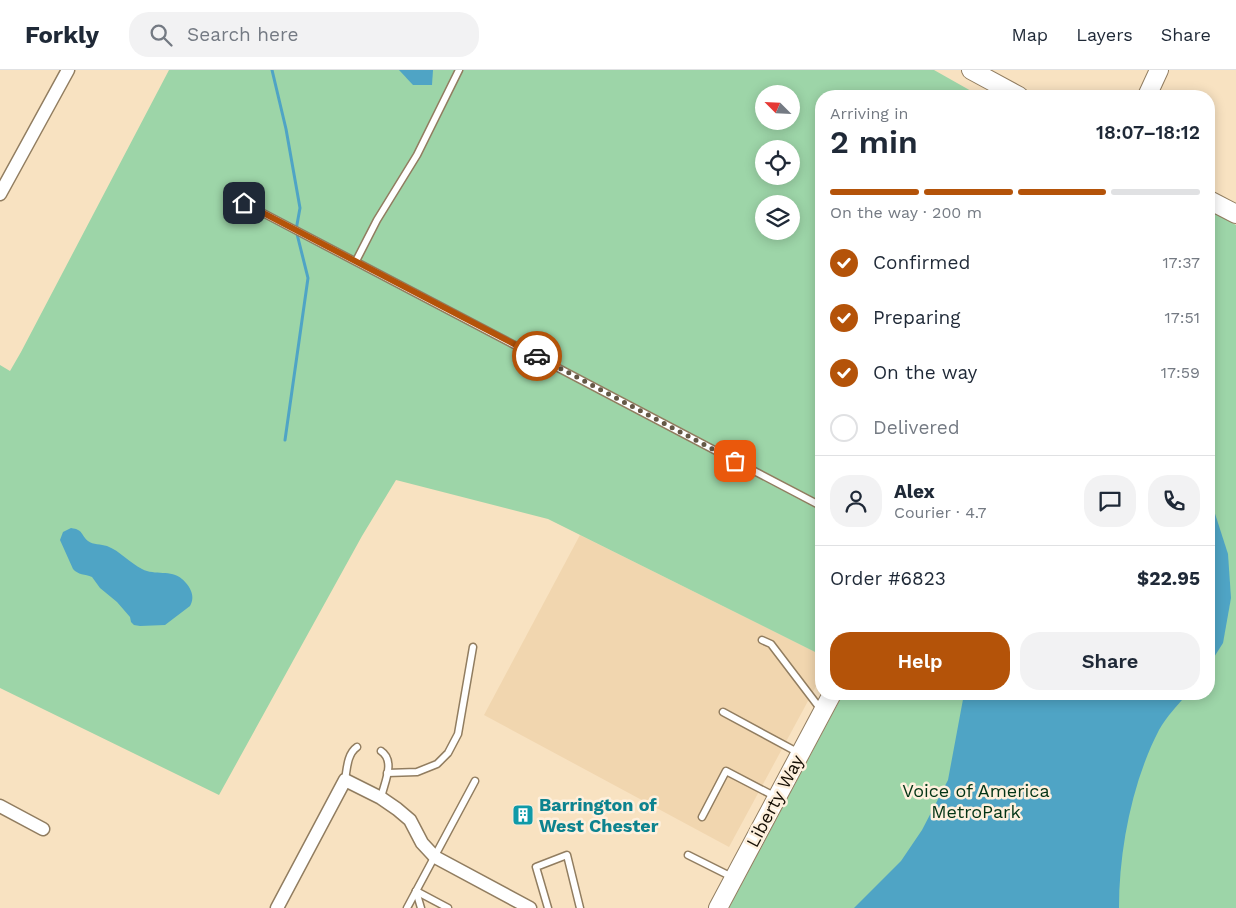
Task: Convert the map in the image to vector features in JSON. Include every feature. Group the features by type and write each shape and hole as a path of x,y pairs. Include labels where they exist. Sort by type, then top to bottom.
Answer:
{"main road":[{"path":"971,70 1008,90"},
{"path":"1150,90 1159,70"},
{"path":"1215,203 1236,214"},
{"name":"Liberty Way","path":"718,908 829,700"}],"street":[{"path":"0,194 68,70"},
{"path":"277,908 345,780 398,809 410,820 422,843 435,857 530,908"},
{"path":"0,806 43,829"}],"lane":[{"path":"356,261 372,228 416,155 458,70"},
{"path":"244,203 815,503"},
{"path":"762,640 771,644 823,712"},
{"path":"387,773 417,772 437,764 448,753 458,734 473,647"},
{"path":"723,712 801,754"},
{"path":"345,780 349,758 352,751 357,747"},
{"path":"380,798 389,764 386,754 381,751"},
{"path":"702,816 726,771 777,797"},
{"path":"407,908 475,780"},
{"path":"548,908 536,867 567,855 580,908"},
{"path":"688,855 733,878"},
{"path":"416,891 421,908"},
{"path":"416,891 448,908"}],"shaded area":[{"path":"580,535 815,652 815,688 729,847 484,715"}],"green space":[{"path":"169,70 934,70 969,90 815,90 815,652 548,519 396,480 362,536 219,795 0,688 0,365 10,371 21,352"},
{"name":"Voice of America MetroPark","path":"1215,213 1236,225 1236,908 729,908 840,700 1215,700"}],"water":[{"path":"399,70 433,70 432,85 413,85"},
{"path":"1215,514 1228,554 1231,598 1223,643 1215,656"},
{"path":"71,528 80,531 90,542 112,548 142,569 178,576 190,588 192,602 190,606 165,625 134,625 130,617 117,602 100,588 92,577 73,569 60,540 63,532"},
{"path":"963,700 1182,700 1159,730 1134,794 1121,863 1119,908 854,908 901,861 922,830 948,780"}],"waterway":[{"path":"272,70 286,129 300,208 296,230 308,278 285,440"}],"way so far":[{"path":"537,356 735,461"}],"place":[{"name":"Barrington of West Chester","path":"523,815"}],"route":[{"path":"244,203 537,356"}]}
